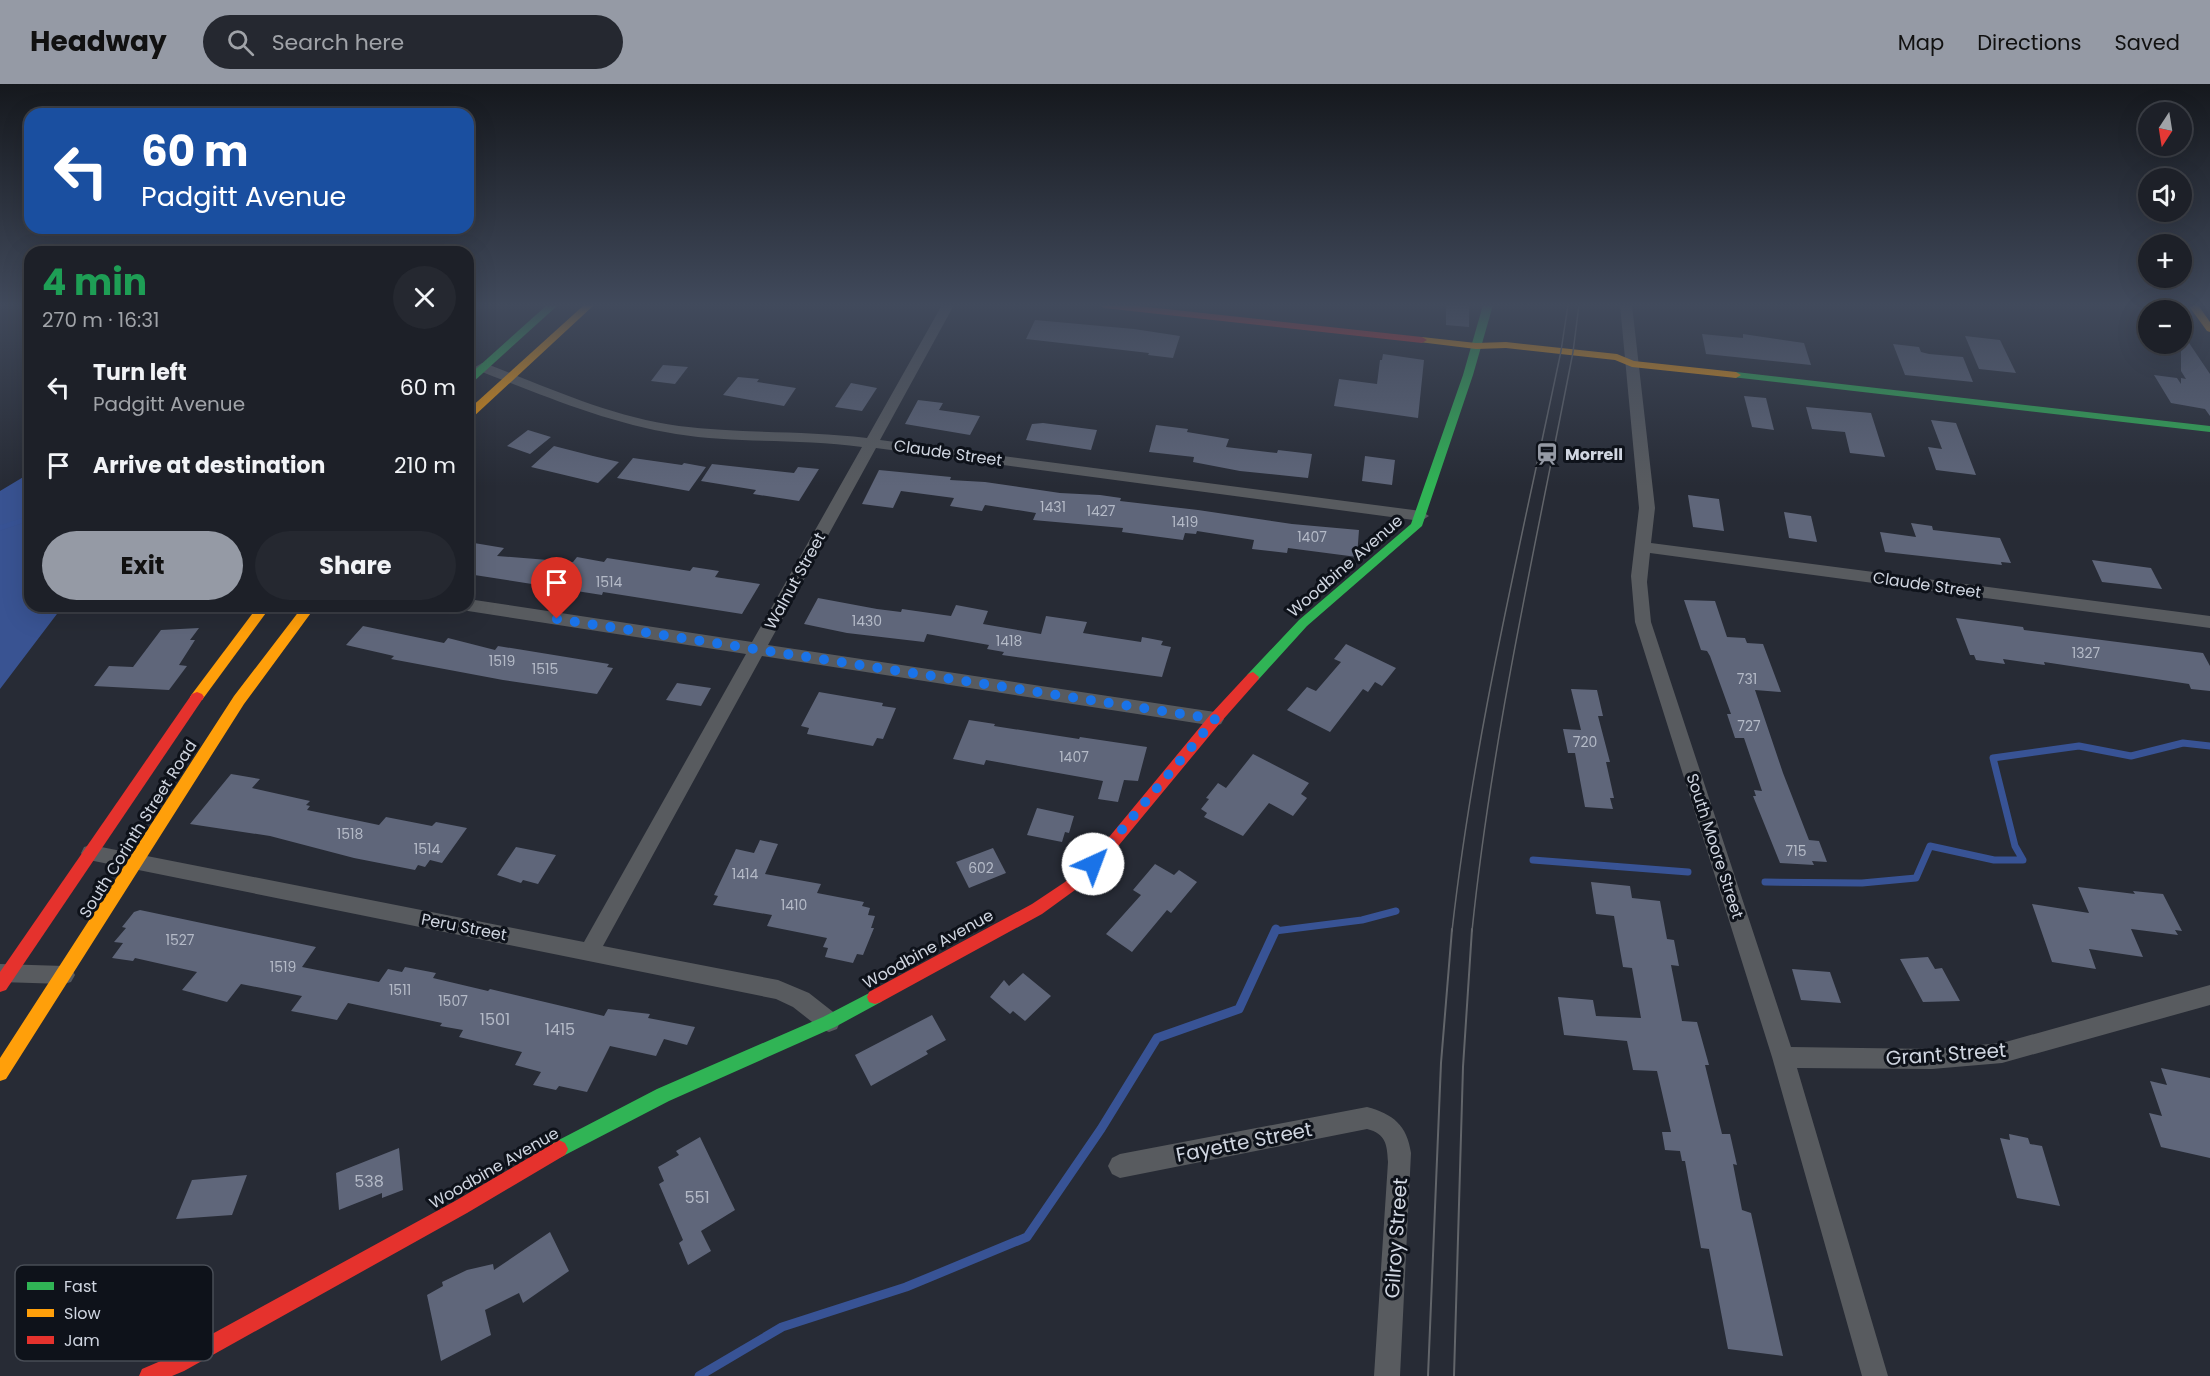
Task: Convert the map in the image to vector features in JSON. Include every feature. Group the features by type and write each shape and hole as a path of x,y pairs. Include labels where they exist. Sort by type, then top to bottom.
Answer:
{"street":[{"path":"474,410 521,365"},
{"name":"Walnut Street","path":"590,952 915,365"},
{"name":"Woodbine Avenue","path":"213,1344 451,1213 554,1152 663,1095 829,1022 1036,909 1070,886 1105,852 1215,719 1303,623 1329,598 1402,540 1416,526 1470,365"},
{"path":"1593,365 1619,368 1628,365"},
{"name":"South Moore Street","path":"1632,365 1647,508 1640,570 1643,622 1783,1057 1875,1376"},
{"path":"1644,365 2210,429"},
{"name":"Claude Street","path":"482,367 567,400 635,422 677,430 712,434 831,438 1421,516"},
{"path":"474,375 482,367"},
{"name":"Claude Street","path":"1644,548 2210,622"},
{"path":"474,606 1215,719"},
{"name":"South Corinth Street Road","path":"3,977 192,704 261,612"},
{"name":"South Corinth Street Road","path":"0,1073 138,861 239,700 305,612"},
{"name":"Peru Street","path":"90,853 778,990 801,1000 829,1022"},
{"path":"3,977 64,975"},
{"name":"Grant Street","path":"1783,1057 1932,1059 2002,1053 2210,995"},
{"name":"Fayette Street","path":"1120,1166 1367,1118"},
{"name":"Gilroy Street","path":"1367,1118 1384,1122 1395,1132 1399,1147 1387,1376"},
{"name":"Woodbine Avenue","path":"149,1376 182,1361"}],"shaded area":[{"path":"24,477 24,612 58,612 0,689 0,491"}],"building":[{"path":"663,365 688,367 675,384 651,381"},
{"path":"1379,365 1423,365 1418,418 1334,406 1339,379 1377,384"},
{"path":"1901,365 1966,365 1973,382 1905,375"},
{"path":"1977,365 2012,365 2016,373 1979,369"},
{"path":"2181,365 2204,365 2210,374 2210,416 2205,409 2171,403 2154,375 2177,378 2181,384 2181,378 2186,379 2181,371"},
{"path":"738,377 759,379 757,382 796,388 784,406 723,395"},
{"path":"851,383 877,388 862,411 835,407"},
{"path":"1744,396 1766,398 1774,430 1752,427"},
{"path":"918,400 943,403 939,410 980,416 970,435 905,424"},
{"path":"1806,407 1871,413 1885,457 1850,453 1845,432 1812,429"},
{"path":"1931,420 1956,423 1976,475 1936,470 1928,447 1942,449"},
{"path":"1043,423 1097,430 1091,450 1026,440 1032,424"},
{"path":"1156,425 1188,429 1187,432 1229,439 1226,447 1277,453 1278,450 1312,454 1308,478 1240,471 1193,462 1194,457 1149,452"},
{"path":"528,430 551,437 530,454 507,446"},
{"path":"554,446 619,462 598,483 531,467"},
{"path":"1365,456 1395,460 1392,485 1362,481"},
{"path":"633,458 706,467 689,491 617,478"},
{"path":"712,464 794,473 798,467 819,469 799,501 753,494 756,490 701,481"},
{"path":"879,470 951,477 950,480 985,482 1060,493 1100,495 1121,498 1120,501 1292,524 1359,530 1357,557 1288,548 1287,553 1252,549 1254,540 1197,531 1196,534 1185,533 1183,540 1122,532 1123,528 1033,520 1036,513 985,505 982,511 950,506 954,498 901,491 893,508 862,504"},
{"path":"1688,495 1719,499 1724,531 1693,527"},
{"path":"1784,512 1811,516 1817,542 1789,538"},
{"path":"1911,523 1932,526 1933,530 2000,538 2011,563 2001,562 2002,565 1885,552 1880,532 1916,537"},
{"path":"474,543 504,548 497,556 573,562 577,557 604,562 607,558 690,571 693,567 719,571 715,577 760,584 742,614 603,592 602,595 474,575"},
{"path":"2092,560 2151,568 2162,589 2102,582"},
{"path":"818,598 877,609 901,612 902,609 951,616 956,605 988,611 983,624 1041,634 1046,616 1087,622 1083,633 1141,642 1142,637 1163,641 1161,645 1171,647 1162,677 1074,665 1002,655 1004,652 987,649 989,645 927,634 924,642 847,633 804,624"},
{"path":"1684,600 1715,601 1727,637 1745,638 1747,643 1763,644 1781,692 1755,690 1809,840 1819,841 1827,862 1812,861 1814,865 1780,863 1753,796 1756,796 1754,790 1762,791 1744,738 1735,738 1727,714 1731,714 1710,656 1707,651 1701,650"},
{"path":"1956,618 2023,627 2024,630 2203,653 2210,666 2210,691 2191,689 2189,684 2044,662 2045,665 2003,659 2005,664 1976,660 1974,655 1970,655"},
{"path":"363,626 444,643 448,638 495,650 498,646 609,664 607,667 613,668 597,694 503,680 391,659 394,656 346,645"},
{"path":"199,628 190,640 195,640 179,665 187,666 169,690 94,686 109,666 133,667 161,630"},
{"path":"1346,644 1396,668 1382,686 1375,682 1368,692 1363,689 1330,732 1287,710 1307,687 1316,691 1341,662 1334,659"},
{"path":"677,683 711,688 701,706 666,700"},
{"path":"1571,689 1597,690 1603,716 1598,716 1610,762 1606,762 1614,798 1610,798 1613,809 1585,807 1575,753 1568,753 1563,729 1581,730"},
{"path":"819,692 883,703 882,706 896,708 883,739 877,738 873,746 807,734 809,728 801,726"},
{"path":"969,720 1079,739 1080,737 1147,747 1138,781 1124,780 1118,802 1098,799 1103,781 986,760 984,765 953,759"},
{"path":"1253,754 1309,783 1301,794 1307,798 1293,816 1269,803 1243,836 1204,817 1207,813 1201,809 1209,799 1206,798 1218,783 1226,788"},
{"path":"231,774 260,779 252,788 310,801 306,805 310,806 307,810 379,825 386,817 432,826 436,822 467,828 442,863 430,860 425,867 418,865 415,870 354,858 270,836 190,824"},
{"path":"1037,808 1074,816 1069,833 1065,832 1062,842 1027,835"},
{"path":"760,840 778,844 765,874 821,884 817,893 864,902 862,906 870,908 868,915 875,916 871,928 874,928 863,955 857,954 853,963 825,957 828,948 823,947 827,938 767,926 772,915 713,905 718,896 714,895 736,849 754,853"},
{"path":"516,847 556,855 538,884 523,880 521,883 497,875"},
{"path":"993,848 1006,873 969,888 956,862"},
{"path":"1155,864 1174,875 1179,870 1197,882 1171,913 1167,910 1132,952 1106,934 1141,895 1133,890"},
{"path":"1591,882 1630,886 1632,898 1660,901 1667,939 1674,940 1679,966 1671,965 1682,1021 1697,1022 1709,1065 1705,1065 1722,1134 1730,1134 1737,1165 1733,1164 1742,1210 1751,1213 1783,1356 1728,1349 1709,1249 1701,1248 1685,1161 1682,1161 1680,1151 1665,1150 1662,1132 1671,1132 1657,1071 1633,1070 1627,1041 1564,1035 1558,997 1593,1000 1596,1016 1641,1018 1632,968 1623,967 1614,916 1596,914"},
{"path":"2078,887 2135,894 2133,891 2163,894 2182,931 2175,930 2178,935 2131,929 2143,957 2089,949 2096,969 2052,962 2032,904 2089,913"},
{"path":"140,910 316,947 302,967 379,982 388,969 402,972 405,967 436,973 433,978 604,1016 608,1009 650,1014 648,1018 695,1027 687,1045 664,1039 656,1056 610,1046 587,1092 559,1086 556,1090 533,1085 541,1072 515,1065 522,1052 459,1037 463,1030 440,1026 442,1023 348,1003 337,1020 291,1011 302,996 241,984 227,1002 182,990 197,972 135,958 133,961 112,958 123,943 114,942 126,928 122,927 134,912"},
{"path":"1928,957 1935,969 1942,968 1960,1001 1923,1002 1900,959"},
{"path":"1792,969 1830,972 1841,1003 1801,1000"},
{"path":"1023,973 1051,996 1025,1021 1013,1011 1010,1014 990,997 1004,980 1009,986"},
{"path":"932,1015 946,1040 926,1051 928,1054 871,1086 855,1055"},
{"path":"2161,1068 2210,1078 2210,1158 2161,1147 2149,1113 2162,1116 2150,1081 2167,1085"},
{"path":"2009,1134 2028,1138 2030,1144 2042,1146 2060,1206 2017,1198 2000,1138 2010,1140"},
{"path":"700,1137 735,1210 701,1231 711,1251 688,1265 679,1243 683,1240 659,1184 664,1181 658,1167 679,1155 676,1151"},
{"path":"399,1148 403,1190 382,1198 382,1193 339,1210 336,1173"},
{"path":"247,1175 232,1215 176,1219 192,1180"},
{"path":"550,1232 569,1271 523,1303 519,1293 485,1310 491,1335 441,1361 427,1295 443,1286 442,1282 467,1270 493,1264 494,1270"}],"waterway":[{"path":"0,528 24,520"},
{"path":"1765,882 1862,883 1916,878 1930,846 1994,860 2023,860 2015,846 1993,758 2079,746 2131,756 2183,743 2210,746"},
{"path":"1533,860 1688,872"},
{"path":"1275,931 1362,920 1396,911"},
{"path":"699,1376 782,1327 906,1287 1027,1237 1101,1129 1157,1038 1239,1009 1275,931"}],"tram line":[{"path":"1452,931 1461,858 1486,712 1558,365"},
{"path":"1472,931 1503,713 1570,365"},
{"path":"1428,1376 1441,1063 1452,929"},
{"path":"1454,1376 1463,1067 1472,929"}],"traffic: fast":[{"path":"474,376 486,365"},
{"path":"1253,677 1303,623 1416,526 1471,365"},
{"path":"1736,375 2210,429"},
{"path":"559,1149 663,1095 829,1022 875,997"}],"traffic: slow":[{"path":"474,410 523,365"},
{"path":"1644,365 1736,375"},
{"path":"197,697 261,612"},
{"path":"0,1073 239,700 305,612"}],"traffic: jam":[{"path":"875,997 1037,909 1070,886 1105,852 1215,719 1253,677"},
{"path":"0,985 197,697"},
{"path":"213,1344 461,1207 559,1149"},
{"path":"149,1376 182,1361"}],"place":[{"name":"Morrell","path":"1547,454"}],"route":[{"path":"557,619 1215,719 1093,864"}]}
